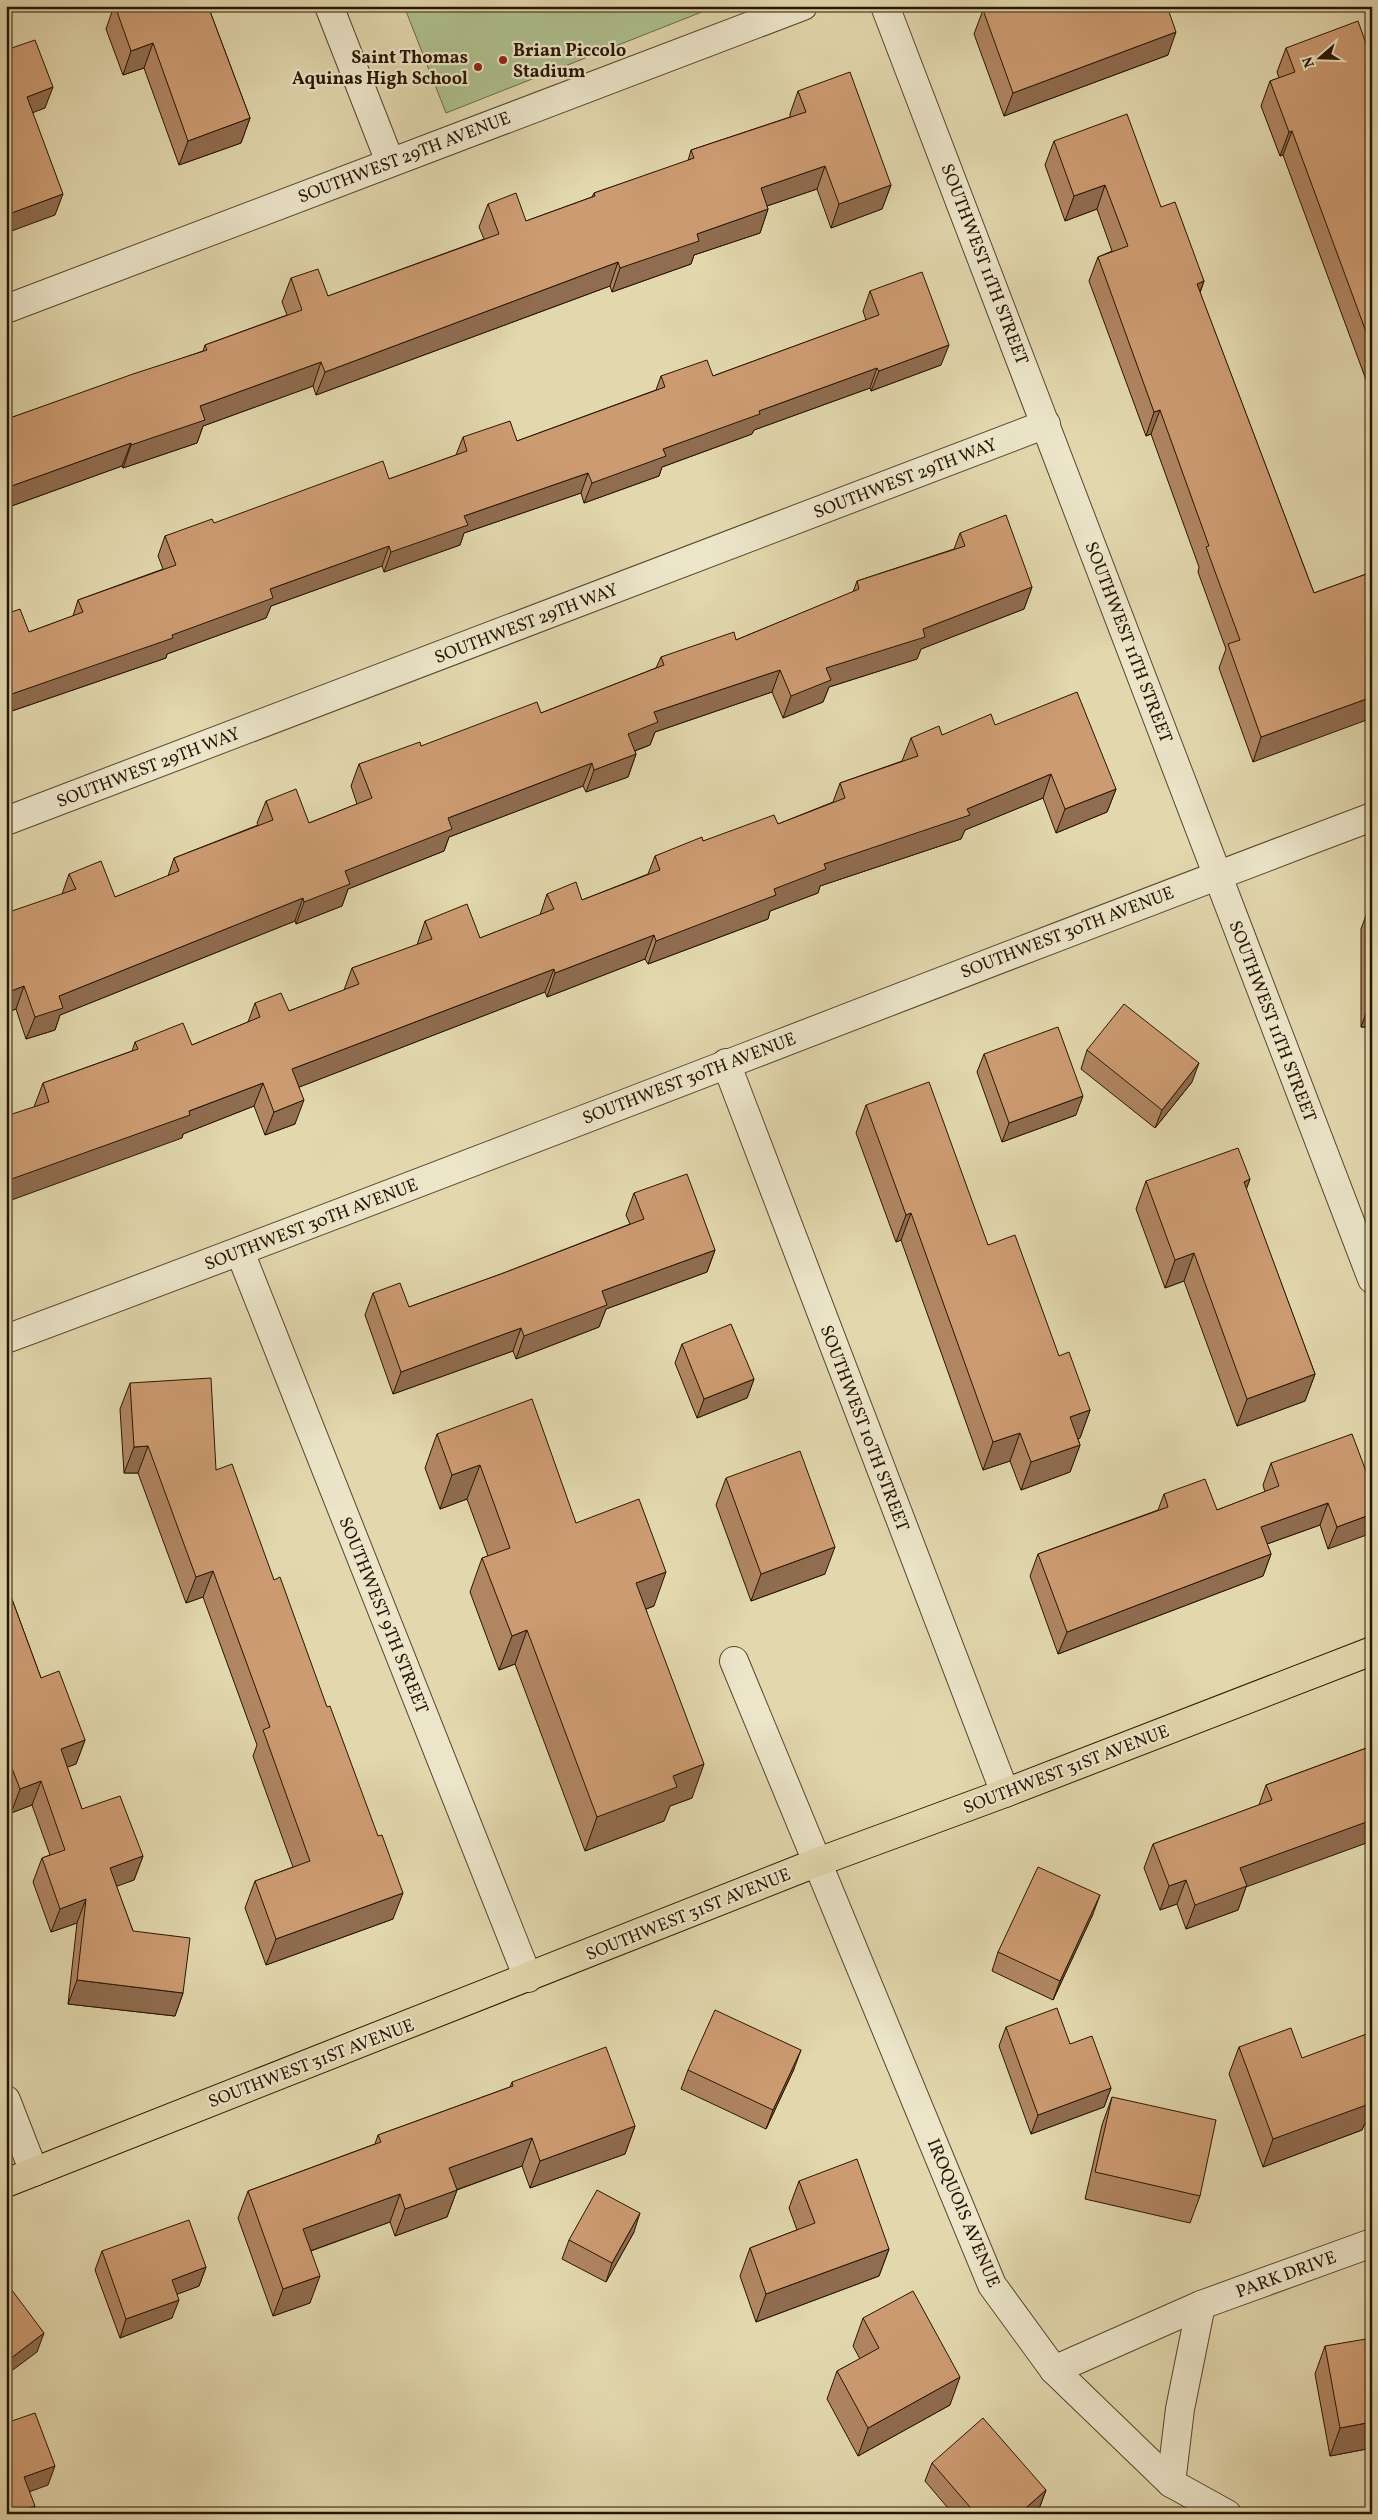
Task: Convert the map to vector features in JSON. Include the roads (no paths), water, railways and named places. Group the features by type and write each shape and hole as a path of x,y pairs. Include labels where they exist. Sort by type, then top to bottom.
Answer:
{"main road":[{"name":"SOUTHWEST 31ST AVENUE","path":"6,2183 818,1862 1005,1793 1372,1652"}],"street":[{"path":"330,6 390,162"},
{"name":"SOUTHWEST 29TH AVENUE","path":"6,308 803,6"},
{"name":"SOUTHWEST 11TH STREET","path":"885,6 1372,1279"},
{"name":"SOUTHWEST 29TH WAY","path":"6,822 1046,424"},
{"name":"SOUTHWEST 30TH AVENUE","path":"6,1339 240,1252 726,1063 1372,817"},
{"name":"SOUTHWEST 10TH STREET","path":"726,1063 1005,1793"},
{"name":"SOUTHWEST 9TH STREET","path":"240,1252 528,1978"},
{"name":"IROQUOIS AVENUE","path":"734,1661 992,2285 1054,2370 1171,2483 1228,2514"},
{"path":"6,2100 34,2172"},
{"name":"PARK DRIVE","path":"1054,2370 1201,2305 1372,2243"},
{"path":"1171,2483 1180,2409 1201,2305"}],"place":[{"name":"Brian Piccolo Stadium","path":"503,60"},
{"name":"Saint Thomas Aquinas High School","path":"478,67"}]}
